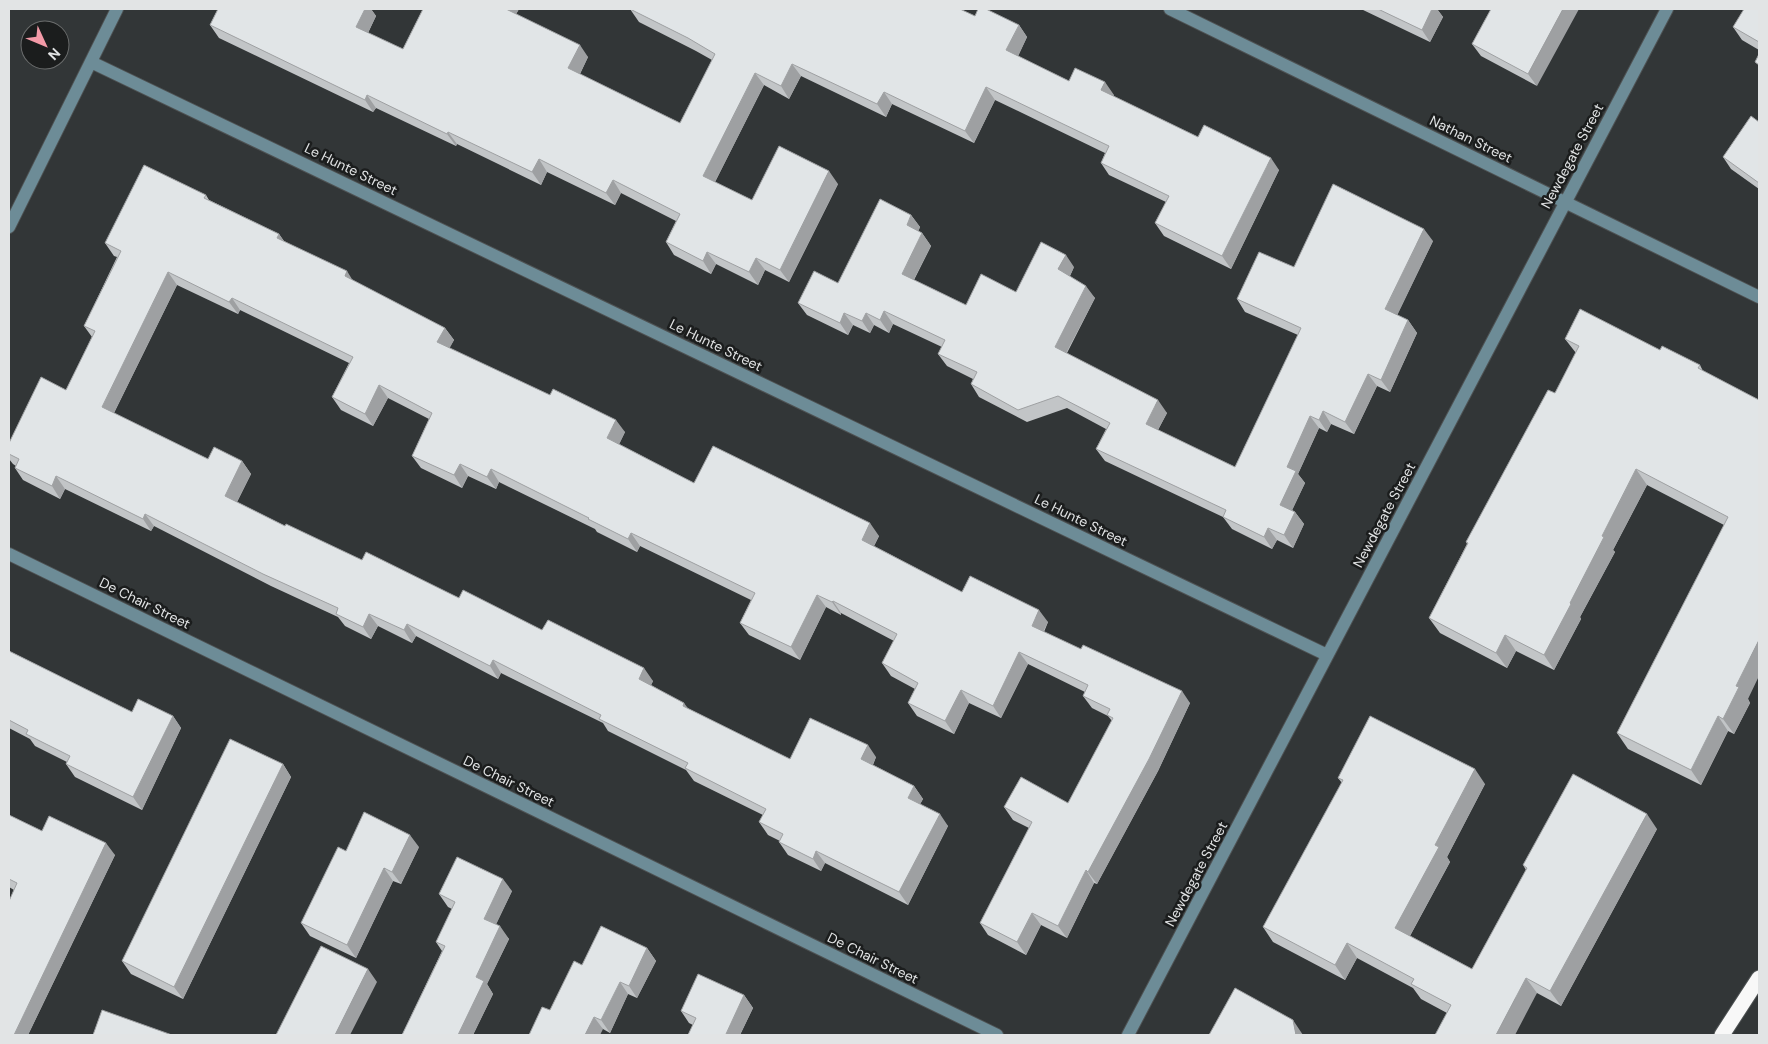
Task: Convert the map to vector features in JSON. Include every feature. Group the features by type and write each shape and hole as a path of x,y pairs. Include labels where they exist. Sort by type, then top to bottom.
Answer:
{"highway":[{"path":"1722,1035 1759,978"}],"street":[{"path":"9,227 117,9"},
{"name":"Nathan Street","path":"1170,9 1759,297"},
{"name":"Newdegate Street","path":"1128,1035 1667,9"},
{"name":"Le Hunte Street","path":"91,62 1327,655"},
{"name":"De Chair Street","path":"9,554 997,1035"}],"building":[{"path":"218,9 365,9 356,27 403,49 423,9 506,9 580,45 568,68 680,123 715,54 688,38 630,9 960,9 975,16 978,9 986,9 1019,25 1006,50 1069,81 1075,68 1105,82 1101,90 1198,137 1204,125 1271,158 1222,256 1155,223 1169,196 1101,163 1109,146 986,87 965,131 884,92 877,104 792,64 781,86 755,73 703,176 752,200 779,146 829,171 780,270 756,258 749,272 707,252 703,261 666,242 680,214 613,180 606,193 539,159 532,172 448,132 447,134 367,95 365,100 210,25"},
{"path":"1378,9 1432,9 1422,30"},
{"path":"1491,9 1563,9 1528,74 1472,44"},
{"path":"1744,9 1759,9 1759,42 1733,27"},
{"path":"1759,54 1759,65 1755,62"},
{"path":"1751,116 1759,122 1759,183 1723,157"},
{"path":"144,165 206,195 204,198 279,234 277,238 347,271 345,276 445,328 437,342 550,395 553,389 616,420 607,438 694,483 713,446 870,523 862,540 962,592 970,576 1039,610 1032,626 1081,649 1083,645 1182,691 1149,759 1088,872 1086,870 1058,926 1032,913 1017,942 980,923 1032,822 1004,807 1021,777 1068,803 1113,718 1107,715 1110,709 1083,696 1088,685 1019,652 993,706 961,690 945,721 908,703 918,683 882,663 897,634 833,601 817,595 791,647 740,623 755,593 631,533 628,539 491,469 487,477 460,464 454,475 412,456 432,413 379,385 365,414 332,397 353,357 232,298 229,302 168,272 102,407 208,459 214,447 242,461 225,496 285,526 286,524 362,560 366,552 459,598 463,590 542,630 548,620 644,668 639,679 684,703 683,706 790,759 810,718 868,745 861,759 914,786 908,798 940,814 899,892 816,851 813,859 779,842 783,834 759,822 766,809 685,768 688,763 599,719 601,715 493,660 490,666 407,624 404,630 369,614 363,627 336,614 338,608 263,574 145,514 143,519 56,476 52,486 15,468 19,459 9,454 9,443 41,377 66,390 95,331 84,326 121,251 105,243"},
{"path":"1333,184 1424,229 1385,309 1408,320 1381,380 1368,374 1345,422 1323,411 1319,420 1310,416 1287,467 1296,471 1280,505 1295,512 1284,535 1268,528 1264,537 1223,517 1226,510 1096,449 1110,423 1058,396 1018,410 971,384 977,372 938,354 945,340 884,311 880,320 866,313 862,321 844,313 840,323 798,303 814,271 838,283 880,199 911,215 907,225 922,233 902,274 966,305 981,274 1016,292 1041,242 1066,255 1058,269 1086,286 1055,347 1158,400 1146,424 1235,467 1301,328 1237,299 1259,252 1294,267"},
{"path":"1580,309 1660,350 1662,346 1700,365 1698,368 1759,400 1759,640 1736,686 1739,687 1723,719 1718,716 1691,770 1617,733 1728,517 1636,469 1602,536 1604,537 1571,604 1544,655 1505,635 1496,653 1429,618 1468,543 1466,542 1548,390 1555,393 1579,346 1565,339"},
{"path":"9,651 132,712 138,699 173,716 133,797 66,764 70,756 26,734 28,730 9,720"},
{"path":"1370,716 1475,769 1435,845 1439,847 1395,928 1472,969 1527,868 1523,865 1573,774 1647,814 1550,991 1526,978 1496,1035 1435,1035 1451,1005 1411,984 1414,979 1347,943 1335,965 1263,927 1343,780 1338,778"},
{"path":"230,739 283,764 174,987 122,961"},
{"path":"364,812 410,835 392,872 384,868 347,945 301,923 338,847 346,851"},
{"path":"9,815 42,831 49,816 106,843 14,1035 9,1035 9,901 17,883 9,879"},
{"path":"457,857 503,879 484,919 500,926 476,977 484,981 458,1035 402,1035 445,946 436,942 455,902 439,894"},
{"path":"601,926 647,948 629,986 620,982 601,1020 594,1017 585,1035 529,1035 542,1007 550,1010 574,961 582,965"},
{"path":"321,946 368,969 335,1035 276,1035"},
{"path":"698,974 744,995 727,1035 688,1035 696,1018 681,1011"},
{"path":"1235,988 1293,1020 1296,1035 1209,1035"},
{"path":"102,1010 172,1035 93,1035"}]}
